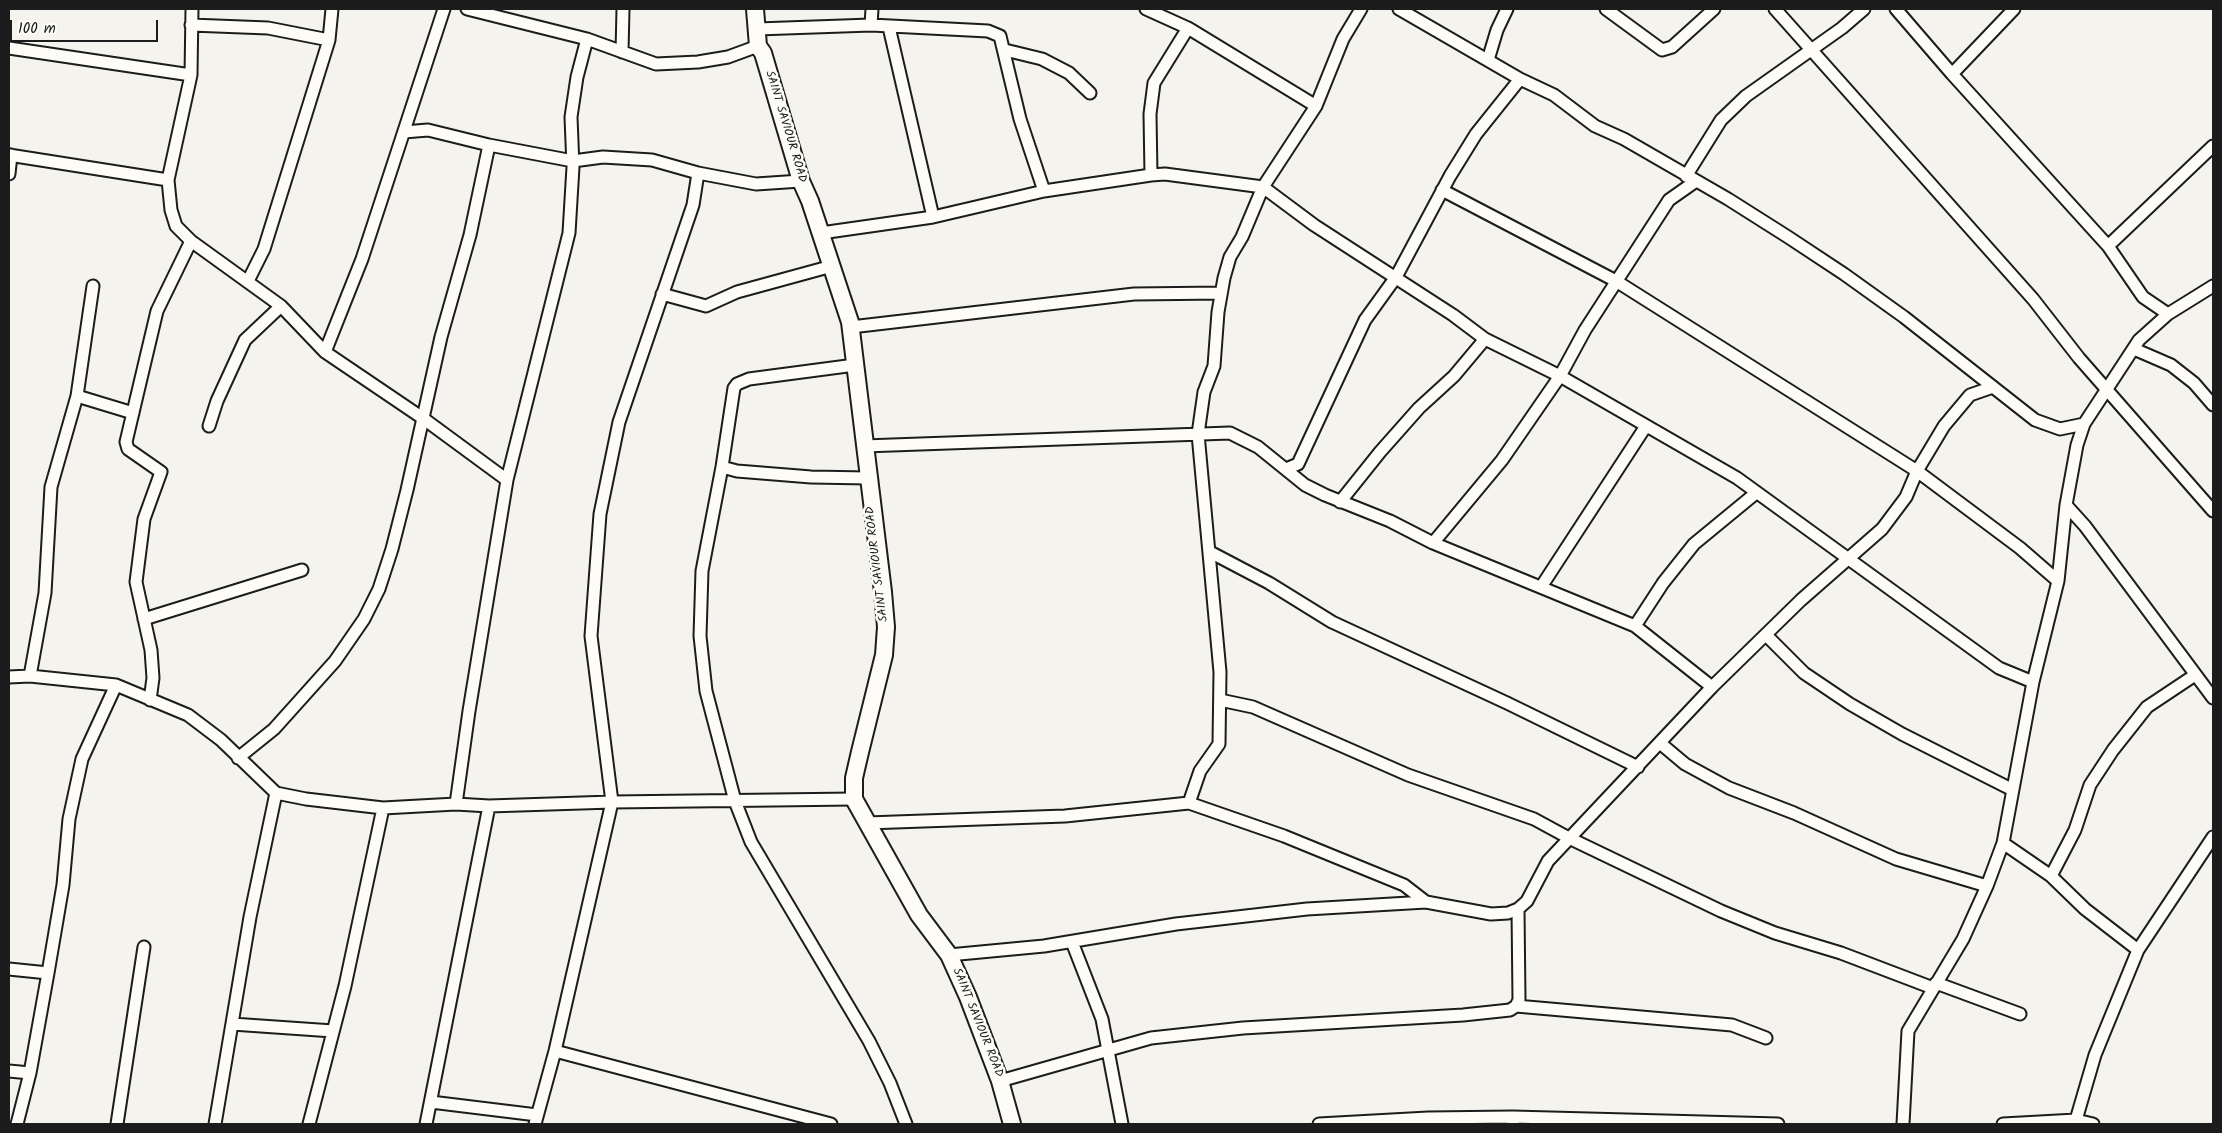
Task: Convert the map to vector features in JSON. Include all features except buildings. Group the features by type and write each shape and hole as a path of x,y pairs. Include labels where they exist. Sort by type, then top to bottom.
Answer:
{"street":[{"path":"192,9 191,75 168,180 171,210 176,226 190,241 281,306 325,352 424,419 507,480"},
{"path":"248,281 264,249 328,40 332,9"},
{"path":"325,352 362,259 444,9"},
{"path":"468,9 489,11 587,39 656,64 698,62 728,57 758,46"},
{"path":"622,52 623,9"},
{"name":"SAINT SAVIOUR ROAD","path":"755,9 758,46 763,53 801,181 821,233 851,327 864,446 884,592 886,626 884,655 854,778 854,799 914,907 949,955 968,997 1000,1080 1012,1124"},
{"path":"871,25 872,9"},
{"path":"1146,9 1188,28 1316,106"},
{"path":"1189,803 1200,771 1219,744 1220,672 1198,434 1204,392 1214,366 1221,293 1230,256 1242,237 1263,187 1316,106 1343,38 1361,9"},
{"path":"1399,9 1520,79 1554,95 1595,126 1624,139 1728,199 1844,274 1904,317 2034,420 2060,429 2077,445"},
{"path":"1488,60 1496,30 1507,9"},
{"path":"1606,9 1656,48 1662,50 1672,47 1714,9"},
{"path":"1775,9 2033,299 2080,358 2213,511"},
{"path":"1433,543 1502,460 1560,376 1585,330 1669,200 1691,178 1721,120 1746,96 1864,9"},
{"path":"1896,9 1952,74 2108,246 2143,297 2168,314"},
{"path":"1952,74 2014,9"},
{"path":"191,25 268,28 328,40"},
{"path":"757,29 871,25 988,31 1000,36 1020,119 1044,191"},
{"path":"889,27 934,217"},
{"path":"1151,175 1150,114 1154,83 1188,28"},
{"path":"456,804 469,710 507,480 569,233 573,160 571,117 577,77 587,39"},
{"path":"9,48 191,75"},
{"path":"1004,50 1042,58 1070,73 1090,93"},
{"path":"1286,469 1298,464 1365,320 1396,277 1442,190 1476,134 1520,79"},
{"path":"404,132 428,130 488,145 573,160 604,157 652,160 698,173 756,184 801,181"},
{"path":"238,758 274,729 334,661 364,619 379,588 392,549 442,337 470,235 488,145"},
{"path":"2108,246 2213,146"},
{"path":"9,174 10,155 168,180"},
{"path":"431,1102 536,1120 555,1051 612,802 591,636 600,514 619,422 693,205 698,173"},
{"path":"821,233 934,217 1044,191 1151,175 1165,174 1263,187 1314,225 1453,315 1484,339 1560,376 1737,478 1998,668 2033,682"},
{"path":"1442,190 1616,281 1917,471 2020,548 2058,580"},
{"path":"150,700 153,678 136,582 144,519 161,472 128,449 126,442 157,311 190,241"},
{"path":"662,294 706,306 737,292 832,266"},
{"path":"30,676 45,593 51,487 77,396 93,286"},
{"path":"1903,1124 1908,1031 1963,939 1987,886 2003,843 2033,682 2058,580 2064,538 2066,505 2077,445 2084,424 2140,340 2168,314 2213,286"},
{"path":"851,327 1134,294 1221,293"},
{"path":"209,426 217,401 245,340 281,306"},
{"path":"1340,502 1386,444 1419,408 1454,376 1484,339"},
{"path":"2134,349 2171,365 2194,383 2213,404"},
{"path":"855,364 749,379 737,384 734,388 722,466 702,571 700,636 706,691 735,801 751,842 869,1040 890,1083 906,1124"},
{"path":"949,955 1072,942 1176,924 1307,909 1426,902 1491,914 1518,910 1526,901 1548,861 1568,838 1638,767 1712,687 1767,636 1801,600 1849,560 1895,513 1944,426 1970,395 1993,387"},
{"path":"77,396 133,412"},
{"path":"2060,429 2084,424"},
{"path":"1541,587 1646,426"},
{"path":"864,446 1230,433 1258,447 1305,485 1340,502 1390,521 1433,543 1634,626 1712,687"},
{"path":"722,466 737,470 811,477 868,478"},
{"path":"1634,626 1663,583 1694,544 1756,492"},
{"path":"2066,505 2086,526 2213,698"},
{"path":"2064,538 2086,526"},
{"path":"1210,552 1270,583 1332,622 1507,703 1638,767"},
{"path":"144,619 302,570"},
{"path":"1767,636 1804,673 1850,704 1902,734 2012,789"},
{"path":"2051,876 2075,830 2090,785 2113,750 2147,708 2195,675"},
{"path":"9,677 30,676 116,685 188,715 221,740 276,793 306,799 383,808 456,804 489,806 612,802 854,799"},
{"path":"16,1124 30,1073 63,885 69,819 82,759 116,685"},
{"path":"1220,700 1253,708 1286,720 1318,738 1355,750 1408,775 1534,819 1568,838 1721,911 1775,933 1850,956 2020,1014"},
{"path":"1660,743 1685,764 1729,788 1794,813 1896,859 1987,886"},
{"path":"215,1124 250,917 276,793"},
{"path":"867,823 1065,816 1189,803 1284,836 1404,885 1426,902"},
{"path":"426,1124 489,806"},
{"path":"309,1124 346,986 383,808"},
{"path":"2076,1120 2095,1055 2138,950 2213,837"},
{"path":"2003,843 2051,876 2085,909 2138,950"},
{"path":"1000,1080 1151,1038 1193,1032 1463,1015 1510,1010 1516,1006 1519,1000 1518,910"},
{"path":"1072,942 1092,987 1109,1049 1122,1124"},
{"path":"117,1124 144,947"},
{"path":"9,969 48,973"},
{"path":"1516,1006 1732,1025 1766,1038"},
{"path":"232,1024 334,1031"},
{"path":"555,1051 832,1124"},
{"path":"9,1071 30,1073"},
{"path":"1319,1124 1428,1118 1513,1121 1778,1124"},
{"path":"2003,1124 2076,1120 2093,1124"}]}
